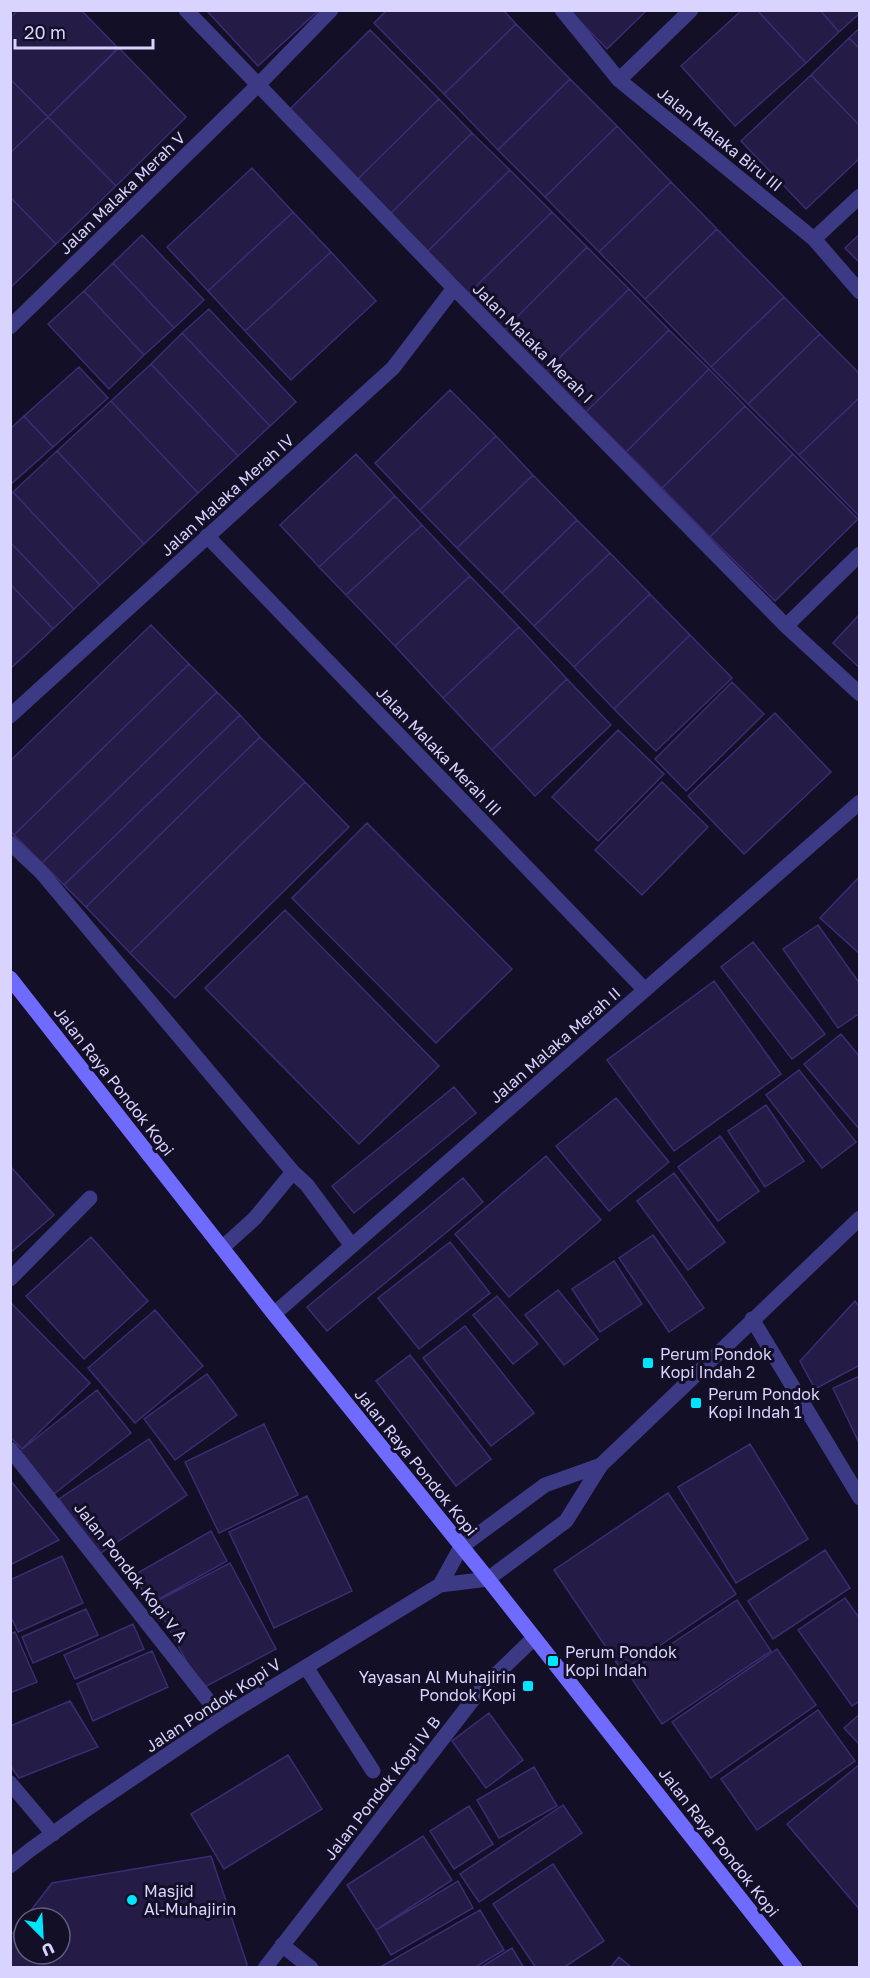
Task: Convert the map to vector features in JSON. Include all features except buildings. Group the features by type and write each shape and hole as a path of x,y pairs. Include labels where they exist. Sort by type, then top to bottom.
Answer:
{"main road":[{"name":"Jalan Raya Pondok Kopi","path":"10,978 274,1314 488,1579 795,1968"}],"street":[{"name":"Jalan Malaka Merah I","path":"186,10 454,288 786,626 860,694"},
{"name":"Jalan Malaka Merah V","path":"10,327 259,84 331,10"},
{"name":"Jalan Malaka Biru III","path":"561,10 619,80 814,238 860,292"},
{"path":"619,80 691,10"},
{"path":"814,238 860,196"},
{"name":"Jalan Malaka Merah IV","path":"10,716 393,368 454,288"},
{"name":"Jalan Malaka Merah III","path":"207,536 645,990"},
{"path":"786,626 860,554"},
{"name":"Jalan Malaka Merah II","path":"274,1314 860,802"},
{"path":"10,843 41,872 293,1172 307,1185 352,1246"},
{"path":"222,1248 255,1218 293,1172"},
{"path":"10,1279 90,1198"},
{"path":"488,1579 566,1521 601,1465 860,1218"},
{"path":"752,1319 860,1498"},
{"name":"Jalan Pondok Kopi V A","path":"10,1449 222,1718"},
{"path":"461,1547 545,1485 601,1465"},
{"name":"Jalan Pondok Kopi V","path":"440,1585 461,1547"},
{"name":"Jalan Pondok Kopi V","path":"10,1866 53,1833 222,1718 440,1585 488,1579"},
{"name":"Jalan Pondok Kopi IV B","path":"264,1968 482,1689 534,1638"},
{"path":"306,1667 373,1771"},
{"path":"10,1783 53,1833"},
{"path":"282,1945 311,1968"}],"place":[{"name":"Perum Pondok Kopi Indah 2","path":"648,1363"},
{"name":"Perum Pondok Kopi Indah 1","path":"696,1403"},
{"name":"Perum Pondok Kopi Indah","path":"553,1661"},
{"name":"Yayasan Al Muhajirin Pondok Kopi","path":"528,1686"},
{"name":"Masjid Al-Muhajirin","path":"132,1900"}]}
